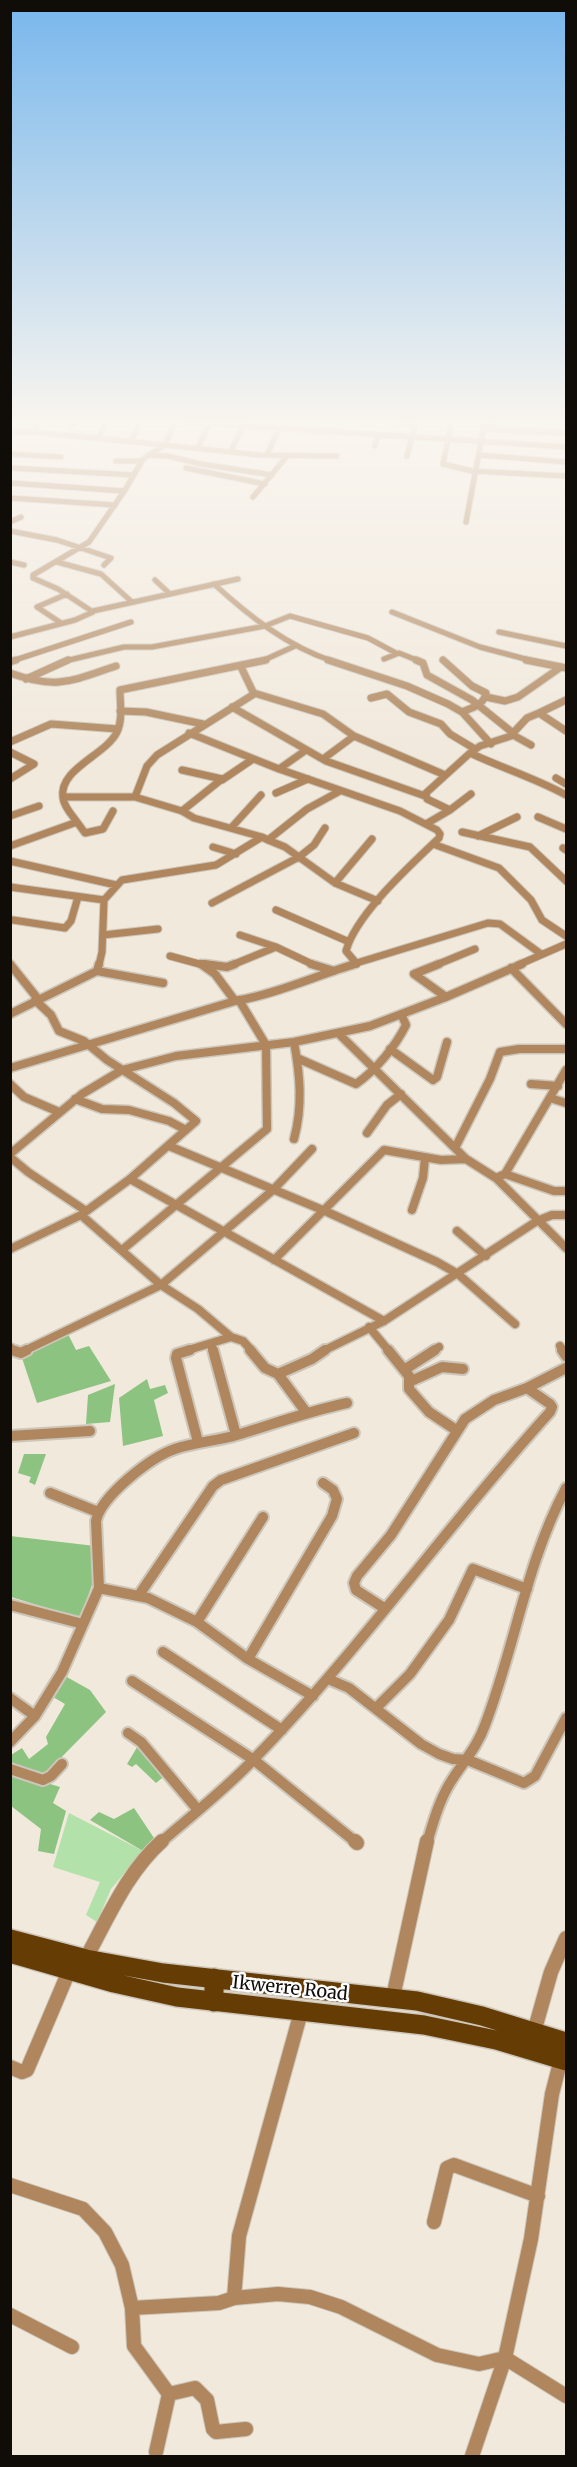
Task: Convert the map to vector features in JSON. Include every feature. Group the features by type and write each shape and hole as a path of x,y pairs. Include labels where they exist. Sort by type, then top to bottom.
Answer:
{"main road":[{"path":"10,1939 48,1951 214,1978 319,1991 393,1997 480,2016 567,2042"},
{"name":"Ikwerre Road","path":"10,1953 124,1986 214,2002 376,2018 487,2038 564,2060"},
{"path":"214,1978 214,2002"}],"street":[{"path":"43,537 111,558 104,564"},
{"path":"92,537 80,549 33,578 67,594 93,612"},
{"path":"10,562 24,565"},
{"path":"57,562 101,574 132,602"},
{"path":"10,637 132,602 238,579"},
{"path":"155,580 170,593"},
{"path":"214,584 265,626 295,646 313,655 406,686 462,712 491,744"},
{"path":"61,623 37,607 67,594"},
{"path":"392,612 480,647 526,660 564,666"},
{"path":"26,679 70,659 102,651 124,647 152,647 265,626 295,617 368,638 396,653 423,663 427,675 479,705 513,734 531,745"},
{"path":"10,662 131,622"},
{"path":"499,632 567,646"},
{"path":"113,811 103,829 85,833 63,797 69,777 96,752 105,748 118,729 120,690 124,687 200,672 267,661 295,646"},
{"path":"384,659 396,653"},
{"path":"443,660 472,686 486,693 486,697"},
{"path":"10,673 42,684 58,686 116,666"},
{"path":"486,697 505,702 518,697 564,666"},
{"path":"241,667 254,693 323,714 354,736 445,775"},
{"path":"135,797 140,781 152,760 189,733 254,693"},
{"path":"371,698 387,694 409,712 441,724 472,751 567,795"},
{"path":"462,712 479,705 486,697"},
{"path":"425,796 472,751 513,734 527,718 563,706 567,700"},
{"path":"232,706 323,759 425,796 450,810"},
{"path":"120,711 146,712 203,724"},
{"path":"539,713 567,731"},
{"path":"10,742 51,724 118,729"},
{"path":"10,730 22,737"},
{"path":"189,733 279,769 400,811 440,834 378,901 347,941 346,951 357,964"},
{"path":"323,759 354,736"},
{"path":"279,769 306,750"},
{"path":"10,752 34,764 10,779"},
{"path":"182,811 253,759"},
{"path":"182,770 222,780"},
{"path":"276,793 308,778"},
{"path":"556,778 567,784"},
{"path":"97,971 102,952 105,900 116,885 127,877 216,866 340,791"},
{"path":"426,824 471,794"},
{"path":"231,828 261,795"},
{"path":"63,797 135,797 182,811 194,818 265,838 299,856 335,883 378,901"},
{"path":"10,816 39,806"},
{"path":"478,836 517,817"},
{"path":"538,817 567,829"},
{"path":"10,846 77,822"},
{"path":"213,903 299,856 314,845 325,828"},
{"path":"462,832 530,847 567,881"},
{"path":"335,883 372,839"},
{"path":"433,844 499,868 531,900 542,920 567,936"},
{"path":"213,848 236,854"},
{"path":"10,861 116,885"},
{"path":"10,887 105,900"},
{"path":"13,920 65,928 71,921 78,897"},
{"path":"276,910 347,941"},
{"path":"10,1068 237,1001 264,996 294,983 494,922 541,954"},
{"path":"103,935 158,929"},
{"path":"240,935 276,947 320,968 334,971"},
{"path":"306,1412 278,1374 265,1368 243,1341 231,1337 198,1309 161,1285 84,1213 10,1156 75,1099 102,1080 122,1070 176,1056 294,1042 339,1034 402,1016 567,944"},
{"path":"170,956 227,967 276,947"},
{"path":"447,997 414,974 475,949"},
{"path":"10,964 36,1000 51,1015 59,1030 84,1041 196,1120 130,1179 84,1213 10,1249"},
{"path":"122,1250 267,1129 266,1045 237,1001 204,964"},
{"path":"511,968 567,1024"},
{"path":"10,1014 97,971 163,983"},
{"path":"297,1058 356,1084 369,1074 373,1066 403,1033 406,1025 402,1016"},
{"path":"339,1034 466,1159 501,1176 554,1191 567,1191"},
{"path":"390,1049 433,1080 437,1077 447,1041"},
{"path":"294,1042 300,1079 300,1120 294,1139"},
{"path":"455,1148 490,1079 500,1052 567,1049"},
{"path":"531,1084 564,1079"},
{"path":"501,1176 564,1079"},
{"path":"10,1084 24,1097 59,1112"},
{"path":"367,1133 387,1106 401,1094"},
{"path":"550,1098 567,1103"},
{"path":"75,1099 102,1109 129,1110 169,1121 186,1130"},
{"path":"169,1146 404,1246 458,1274 515,1324"},
{"path":"10,1347 14,1352 21,1353 161,1285 273,1190 312,1149"},
{"path":"274,1260 384,1150 425,1158 454,1161 466,1159"},
{"path":"412,1210 423,1178 425,1158"},
{"path":"501,1176 537,1221 567,1248"},
{"path":"130,1179 274,1260 327,1286 384,1321"},
{"path":"278,1374 384,1321 537,1221 552,1215 567,1215"},
{"path":"458,1230 486,1256"},
{"path":"369,1327 409,1376 409,1389 429,1412 456,1430"},
{"path":"198,1442 176,1358 177,1354 231,1337"},
{"path":"211,1344 236,1435"},
{"path":"560,1346 567,1356"},
{"path":"404,1370 439,1347"},
{"path":"409,1382 451,1364 463,1369"},
{"path":"384,1608 356,1590 354,1583 357,1576 391,1535 440,1461 456,1430 475,1409 509,1393 527,1388 567,1368"},
{"path":"86,1958 124,1887 153,1849 254,1760 282,1730 328,1678 510,1456 550,1412 552,1407 550,1404 527,1388"},
{"path":"10,1742 35,1716 63,1672 99,1588 96,1521 98,1512 110,1498 150,1461 174,1449 236,1435 306,1412 347,1403"},
{"path":"10,1436 90,1431"},
{"path":"140,1595 213,1486 221,1480 354,1433"},
{"path":"248,1659 332,1516 337,1499 333,1490 322,1483"},
{"path":"393,1997 433,1823 453,1774 468,1760 494,1702 542,1539 567,1488"},
{"path":"50,1493 98,1512"},
{"path":"197,1622 263,1517"},
{"path":"376,1708 410,1674 443,1628 473,1569 527,1589"},
{"path":"99,1588 140,1595 197,1622 248,1659 313,1695"},
{"path":"10,1605 82,1624"},
{"path":"163,1652 282,1730"},
{"path":"328,1678 349,1688 421,1744 439,1754 453,1759 468,1760 524,1783 535,1776 567,1718"},
{"path":"132,1681 254,1760 357,1843"},
{"path":"10,1698 35,1716"},
{"path":"128,1733 141,1742 198,1810"},
{"path":"10,1769 43,1780 51,1776 62,1764"},
{"path":"534,2032 542,1996 553,1965 567,1938"},
{"path":"10,2067 22,2072 27,2070 69,1971"},
{"path":"234,2298 239,2236 301,2012"},
{"path":"472,2457 506,2358 538,2196 552,2094 564,2060"},
{"path":"434,2222 444,2176 447,2168 454,2165 538,2196"},
{"path":"10,2185 83,2209 105,2232 122,2265 132,2308 134,2346 169,2394 156,2452"},
{"path":"132,2308 294,2294 323,2301 421,2349 453,2359 481,2365 506,2358 567,2396"},
{"path":"10,2314 72,2347"},
{"path":"169,2394 195,2388 207,2398 213,2430 216,2432 246,2429"}],"green space":[{"path":"68,1334 76,1350 89,1346 111,1381 37,1403 22,1358"},
{"path":"147,1379 150,1389 165,1385 168,1393 154,1400 163,1436 123,1446 119,1398"},
{"path":"115,1384 110,1422 86,1424 88,1395"},
{"path":"24,1454 46,1454 35,1485 29,1482 31,1477 18,1473"},
{"path":"10,1536 95,1546 96,1574 80,1618 11,1597"},
{"path":"65,1676 90,1690 106,1712 43,1776 11,1763 11,1755 22,1748 29,1759 48,1744 46,1737 65,1704 53,1697"},
{"path":"139,1744 167,1774 156,1783 136,1764 132,1767 127,1764"},
{"path":"11,1772 60,1787 53,1803 66,1811 54,1854 38,1851 41,1829 11,1806"},
{"path":"134,1808 154,1838 143,1851 90,1820 99,1812 114,1819"},
{"path":"69,1813 143,1851 111,1889 97,1922 86,1915 100,1882 53,1867"}]}
